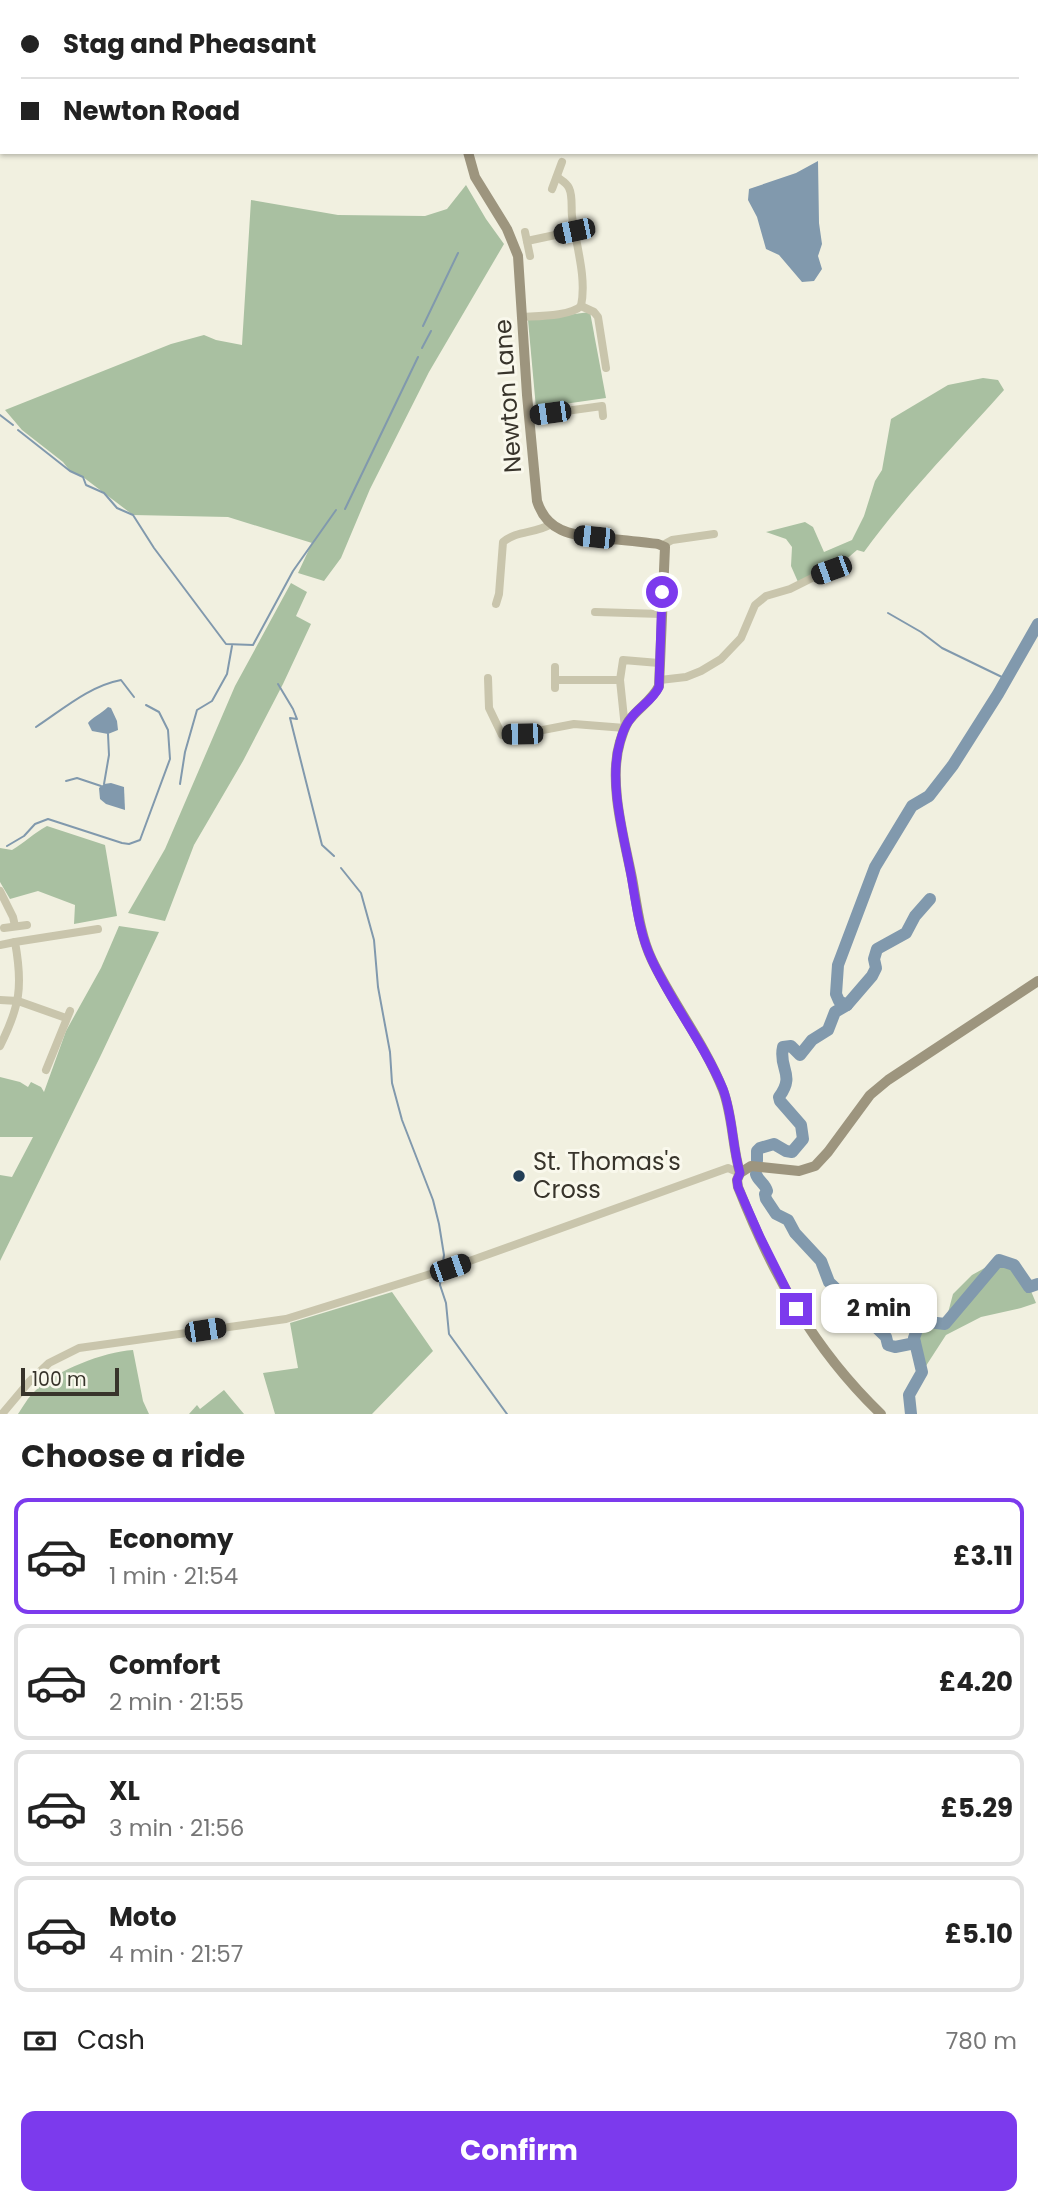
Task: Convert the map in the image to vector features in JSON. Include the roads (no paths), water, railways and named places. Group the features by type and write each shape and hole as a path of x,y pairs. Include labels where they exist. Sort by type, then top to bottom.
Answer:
{"street":[{"name":"Newton Lane","path":"469,154 475,177 510,235 518,256 537,501 542,514 551,523"},
{"path":"552,189 562,162"},
{"path":"523,317 576,310 581,306 583,298 570,191 566,183 557,177"},
{"path":"527,241 574,231"},
{"path":"525,232 530,256"},
{"path":"581,306 598,317 606,368"},
{"path":"530,416 602,407 603,416"},
{"path":"496,604 503,542 511,536 541,530 551,523 573,535 664,547"},
{"path":"714,534 672,540 664,547 660,680 655,694 630,719 616,759 624,838 643,938 652,960 724,1093 740,1173 737,1180 743,1199 786,1293 799,1315 840,1372 881,1414"},
{"path":"660,680 685,677 721,659 741,638 755,606 766,596 842,567"},
{"path":"595,612 661,614"},
{"path":"625,728 620,680 624,660 659,663"},
{"path":"555,667 556,684 620,680"},
{"path":"488,678 489,708 502,735 574,724 625,728"},
{"path":"0,891 15,926"},
{"path":"4,928 27,925"},
{"path":"0,945 98,929"},
{"path":"0,1046 18,1001 20,974 15,942"},
{"path":"740,1173 751,1166 799,1171 816,1166 870,1095 888,1080 1038,981"},
{"path":"0,1000 18,1001 66,1018 46,1070"},
{"path":"2,1414 49,1363 79,1348 286,1319 450,1268 726,1168 740,1173"}],"water":[{"path":"818,161 822,244 818,256 822,269 814,281 802,282 779,255 766,249 757,217 748,200 749,189 796,173"},
{"path":"108,707 117,721 118,730 108,734 92,731 88,723"},
{"path":"111,783 124,787 125,810 106,804 100,799 99,788"}],"waterway":[{"path":"423,326 458,253"},
{"path":"422,348 431,331"},
{"path":"345,509 418,357"},
{"path":"0,415 13,425"},
{"path":"18,430 70,471 83,477 86,485 104,493 117,508 133,515 154,548 226,644 253,645 293,571 336,510"},
{"path":"888,613 942,648 1006,679"},
{"path":"757,1161 757,1151 760,1148 774,1144 792,1152 803,1139 801,1125 779,1097 786,1083 783,1047 791,1046 800,1055 812,1040 828,1030 835,1012 847,1005 839,1001 836,994 838,965 875,867 912,806 929,796 953,765 1038,624"},
{"path":"180,784 185,752 197,710 212,701 227,674 232,646"},
{"path":"36,727 76,699 109,683 121,680 134,697"},
{"path":"278,684 297,719 290,718 322,845 334,856"},
{"path":"7,846 24,836 35,824 48,819 122,843 129,844 140,840 170,759 168,730 159,712 146,705"},
{"path":"104,784 109,755 108,734"},
{"path":"66,781 77,778 101,786"},
{"path":"341,868 361,893 374,940 392,1083 402,1120 433,1200 444,1255 442,1269"},
{"path":"847,1005 872,976 876,968 874,959 877,949 906,933 915,916 930,899"},
{"path":"756,1174 766,1188 766,1199 776,1214 788,1220 795,1233 821,1261 829,1282 886,1337 888,1345 895,1347 915,1343"},
{"path":"911,1414 909,1395 922,1372 914,1338 920,1321 945,1324 999,1260 1014,1265 1029,1287 1038,1284"},
{"path":"441,1274 440,1285 446,1303 449,1334 507,1414"}],"place":[{"name":"St. Thomas's Cross","path":"519,1176"}]}
